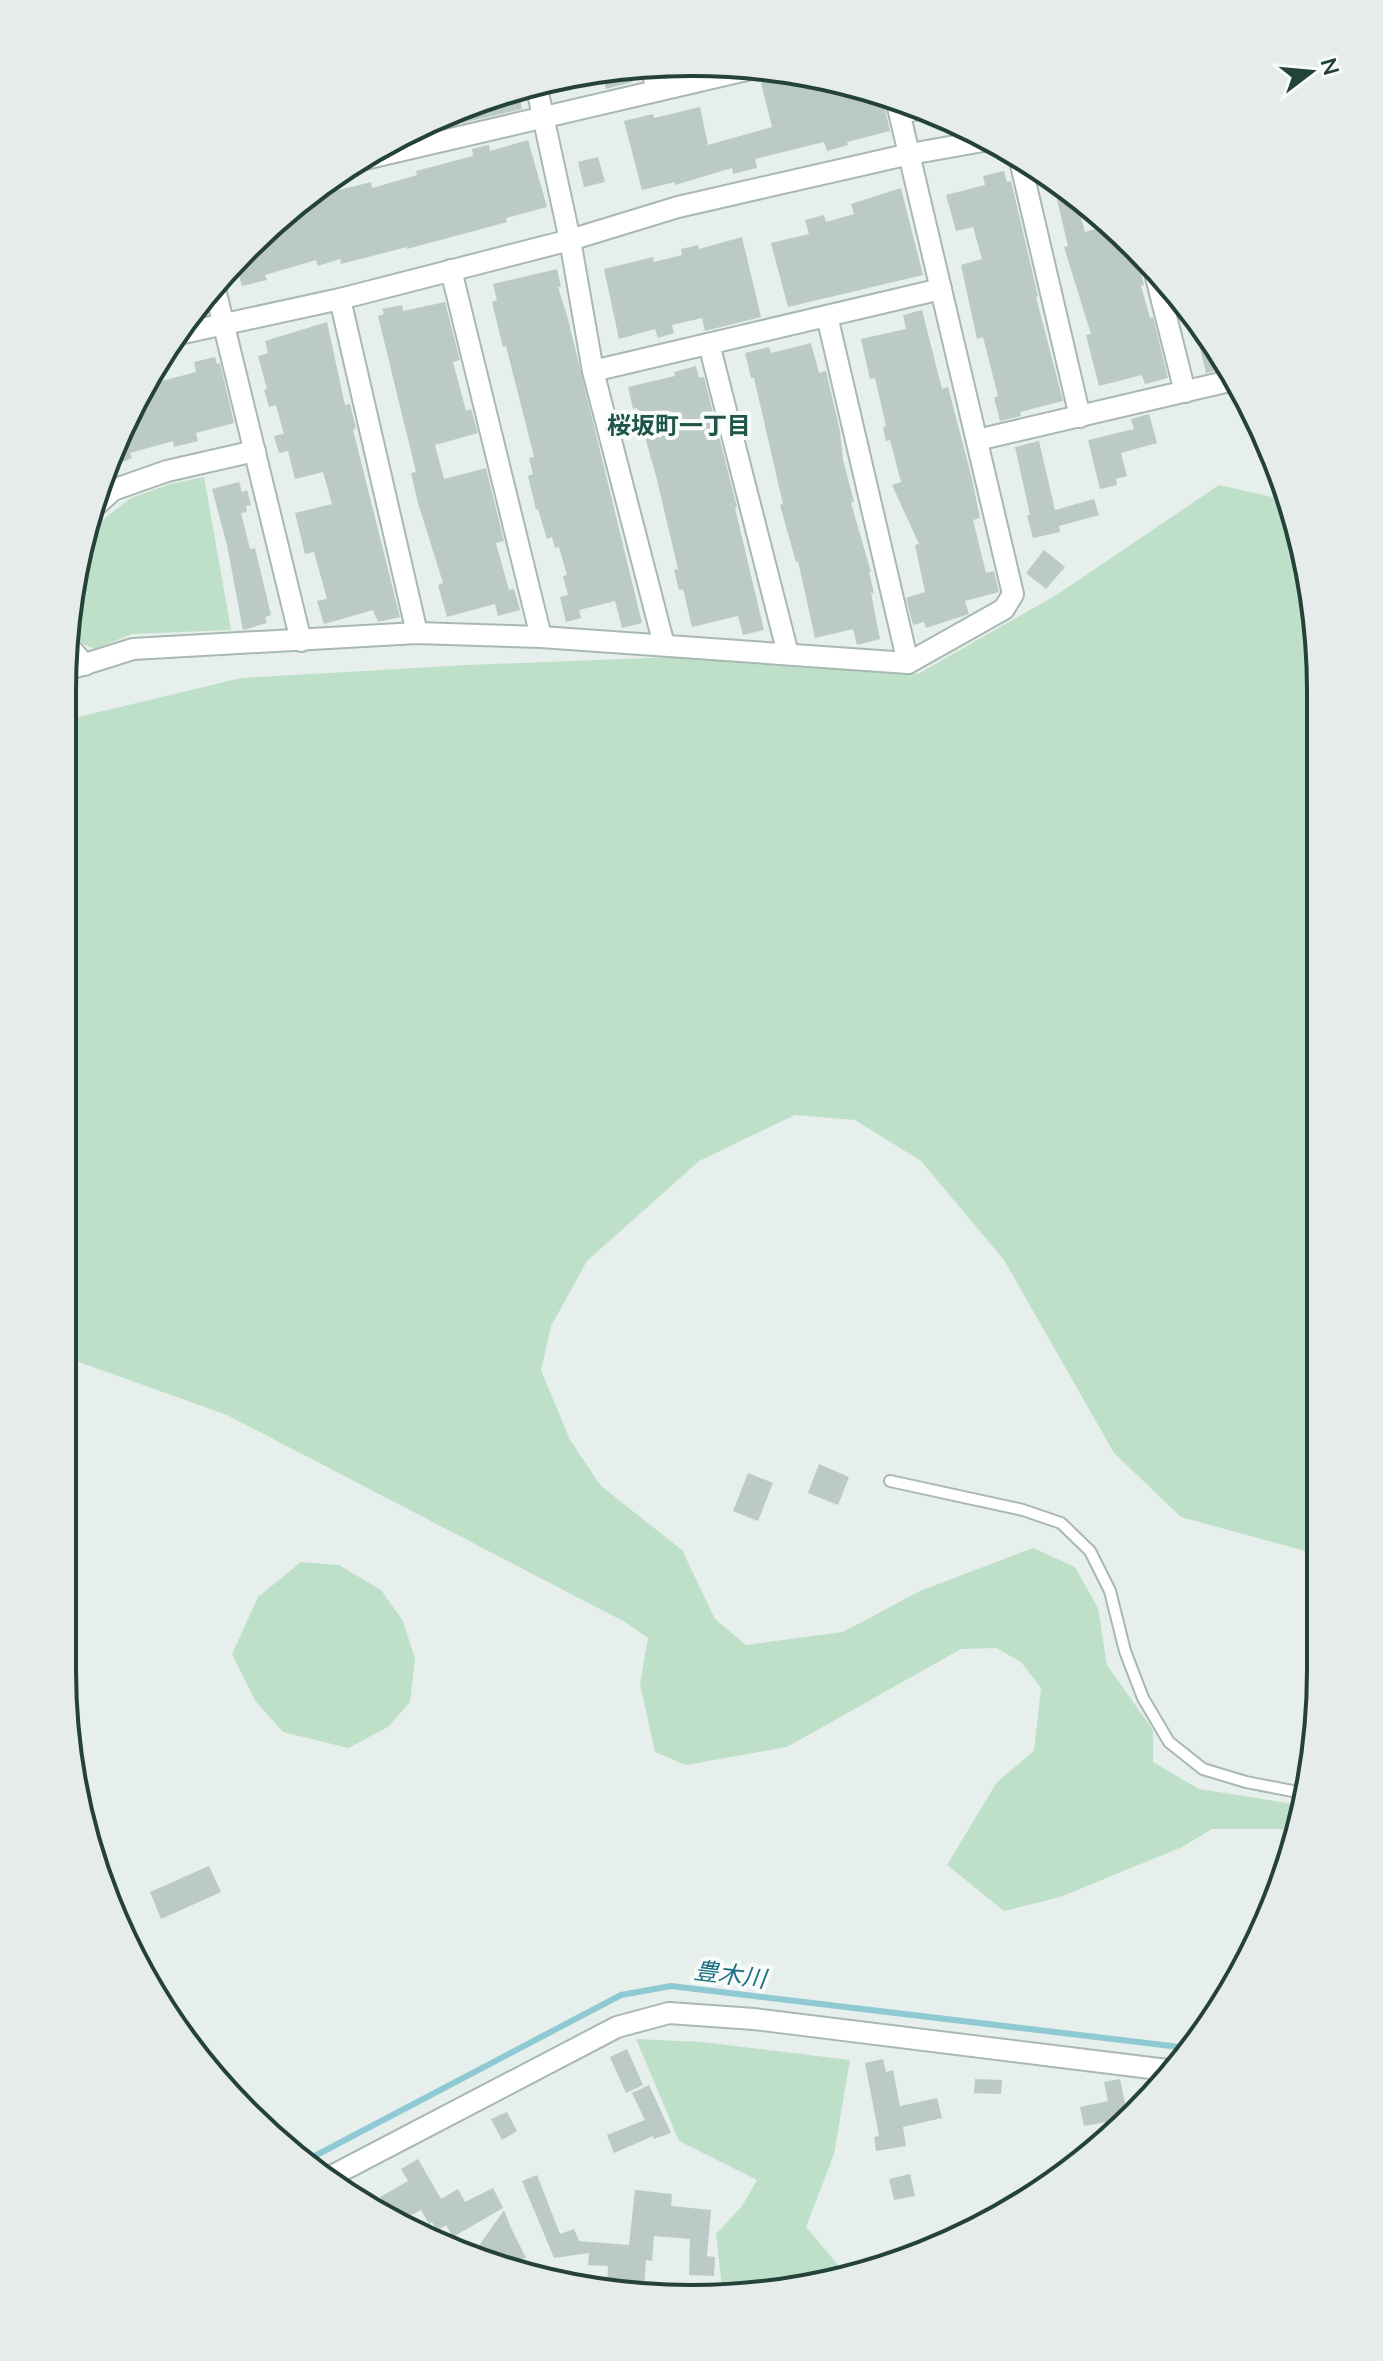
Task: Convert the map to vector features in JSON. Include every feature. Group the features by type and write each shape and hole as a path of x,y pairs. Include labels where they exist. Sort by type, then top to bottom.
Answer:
{"street":[{"path":"654,77 657,91"},
{"path":"395,152 718,77"},
{"path":"539,95 570,240 593,371 664,645"},
{"path":"77,667 133,649 417,633 541,637 908,663 1004,609 1013,594 900,113"},
{"path":"193,331 340,299 570,240 678,207 910,154 972,143"},
{"path":"1023,174 1080,417"},
{"path":"451,270 541,637"},
{"path":"593,371 941,289"},
{"path":"1160,293 1185,392"},
{"path":"218,299 301,641"},
{"path":"340,299 417,633"},
{"path":"827,316 908,663"},
{"path":"709,344 788,654"},
{"path":"977,440 1224,382"},
{"path":"109,493 167,471 255,451"},
{"path":"77,656 85,665"},
{"path":"338,2173 617,2027 669,2013 754,2019 1159,2069"}],"lane":[{"path":"890,1481 1023,1510 1061,1523 1090,1551 1110,1591 1125,1651 1143,1698 1169,1742 1203,1769 1246,1782 1295,1791"}],"green space":[{"path":"204,477 231,630 132,634 95,649 83,644 78,639 81,611 100,522 131,498 170,484"},
{"path":"1219,485 1275,498 1295,571 1306,651 1307,1551 1181,1517 1114,1453 1004,1260 921,1161 855,1120 795,1115 699,1161 587,1261 551,1326 541,1370 570,1440 601,1486 682,1550 715,1619 746,1645 843,1632 920,1591 1033,1548 1075,1567 1098,1608 1107,1665 1153,1730 1153,1762 1199,1789 1292,1804 1286,1829 1212,1829 1182,1847 1060,1897 1004,1911 947,1865 997,1782 1034,1751 1041,1688 1021,1662 996,1648 961,1649 787,1747 686,1765 655,1752 640,1684 648,1638 625,1622 227,1415 76,1361 76,718 241,678 468,665 700,656 918,674 1058,594"},
{"path":"301,1562 339,1565 381,1590 403,1621 415,1659 410,1702 388,1727 348,1748 283,1732 256,1702 232,1654 258,1597"},
{"path":"636,2039 702,2042 850,2060 834,2154 806,2227 839,2267 772,2280 722,2284 716,2234 742,2206 757,2180 679,2141"}],"building":[{"path":"632,79 633,82 606,89 604,82"},
{"path":"771,81 812,88 885,108 890,131 847,142 848,145 827,151 824,142 755,159 757,168 733,174 732,168 675,185 675,182 642,190 624,121 653,114 654,118 700,107 708,145 772,127 761,83"},
{"path":"520,101 522,109 461,121"},
{"path":"528,140 547,207 506,218 507,222 407,249 341,264 340,259 318,266 316,260 265,275 267,280 242,286 239,275 256,256 334,191 371,182 372,188 417,175 416,171 473,156 472,149 489,145 490,151"},
{"path":"598,157 605,182 584,187 578,162"},
{"path":"1004,171 1007,182 1011,181 1063,401 1020,412 1021,416 1000,421 994,398 998,396 983,337 977,339 961,265 982,259 973,227 956,231 946,195 985,185 983,176"},
{"path":"901,188 923,275 788,307 771,243 809,234 805,220 824,215 826,222 854,214 851,204"},
{"path":"1056,196 1080,215 1085,232 1097,229 1140,271 1144,285 1141,286 1150,318 1153,317 1168,378 1145,384 1142,375 1099,386 1086,335 1091,334 1064,247 1068,246"},
{"path":"742,237 761,317 705,331 702,318 672,325 674,333 658,338 655,329 619,339 604,269 653,257 654,262 682,255 681,249 698,245 699,249"},
{"path":"557,269 561,287 558,287 642,623 622,628 615,601 579,610 581,618 566,622 560,597 568,595 563,576 567,575 559,547 555,548 552,537 547,539 536,510 528,476 533,474 529,458 534,457 492,302 497,300 493,284"},
{"path":"445,302 460,360 453,362 466,411 471,409 478,433 435,445 444,479 486,468 504,541 496,543 509,590 514,589 520,610 498,616 495,604 447,617 438,585 443,583 418,503 411,473 416,472 378,316 384,314 382,309 402,305 403,311"},
{"path":"922,310 942,389 948,387 972,479 980,518 973,520 986,573 994,571 999,592 965,601 969,614 926,628 924,622 913,625 906,598 925,592 915,545 919,544 892,485 901,482 890,440 886,441 883,427 886,426 875,378 870,379 861,339 906,329 903,315"},
{"path":"327,322 345,405 350,404 356,428 353,430 400,617 378,622 373,610 324,624 317,601 327,599 314,552 305,554 295,513 332,504 323,472 295,479 288,451 279,453 274,436 284,434 276,405 269,407 258,356 268,353 265,341"},
{"path":"811,343 819,373 826,371 854,502 851,503 871,572 874,593 871,593 880,639 857,645 853,629 815,638 798,561 780,505 783,504 754,378 751,378 745,353 769,347 771,353"},
{"path":"1199,344 1216,370 1206,373"},
{"path":"215,357 217,364 220,363 234,423 196,433 198,441 174,447 173,441 130,453 132,458 121,463 159,382 196,372 194,362"},
{"path":"696,366 699,378 704,377 764,630 743,635 738,616 692,627 683,589 679,590 674,570 678,569 657,480 628,387 675,376 674,372"},
{"path":"1149,414 1157,443 1121,453 1127,476 1116,479 1117,485 1100,489 1088,440 1134,429 1131,419"},
{"path":"1039,441 1055,510 1094,499 1099,515 1059,526 1060,532 1033,538 1015,447"},
{"path":"239,482 242,492 247,490 251,505 246,506 247,512 241,513 250,549 255,548 271,615 265,617 267,623 243,630 227,545 212,489"},
{"path":"1044,550 1065,567 1046,589 1026,573"},
{"path":"819,1464 849,1477 838,1505 808,1493"},
{"path":"748,1473 773,1483 758,1521 733,1511"},
{"path":"209,1866 221,1892 161,1919 150,1892"},
{"path":"627,2049 643,2085 626,2093 610,2057"},
{"path":"883,2059 886,2072 893,2070 900,2106 937,2098 942,2118 903,2127 906,2146 876,2151 874,2137 879,2136 865,2063"},
{"path":"975,2079 1002,2080 1001,2094 974,2093"},
{"path":"1120,2079 1126,2106 1109,2122 1084,2126 1080,2107 1108,2101 1104,2082"},
{"path":"649,2085 671,2133 654,2139 653,2136 614,2153 607,2135 645,2120 632,2093"},
{"path":"507,2112 517,2131 502,2140 491,2119"},
{"path":"418,2159 441,2199 458,2189 465,2202 493,2188 503,2208 453,2237 446,2225 438,2230 432,2222 429,2224 421,2210 409,2216 383,2202 380,2197 408,2181 401,2169"},
{"path":"910,2174 915,2196 894,2200 889,2179"},
{"path":"537,2175 560,2234 574,2229 579,2241 629,2245 635,2190 672,2194 671,2206 711,2210 707,2256 715,2257 714,2276 689,2275 690,2239 654,2236 652,2261 646,2260 644,2283 607,2279 608,2266 588,2265 589,2253 554,2258 522,2181"},
{"path":"504,2210 526,2258 517,2259 479,2246"}],"waterway":[{"name":"豊木川","path":"315,2156 621,1995 671,1986 1178,2047"}],"district":[{"name":"桜坂町一丁目","path":"679,426"}]}
